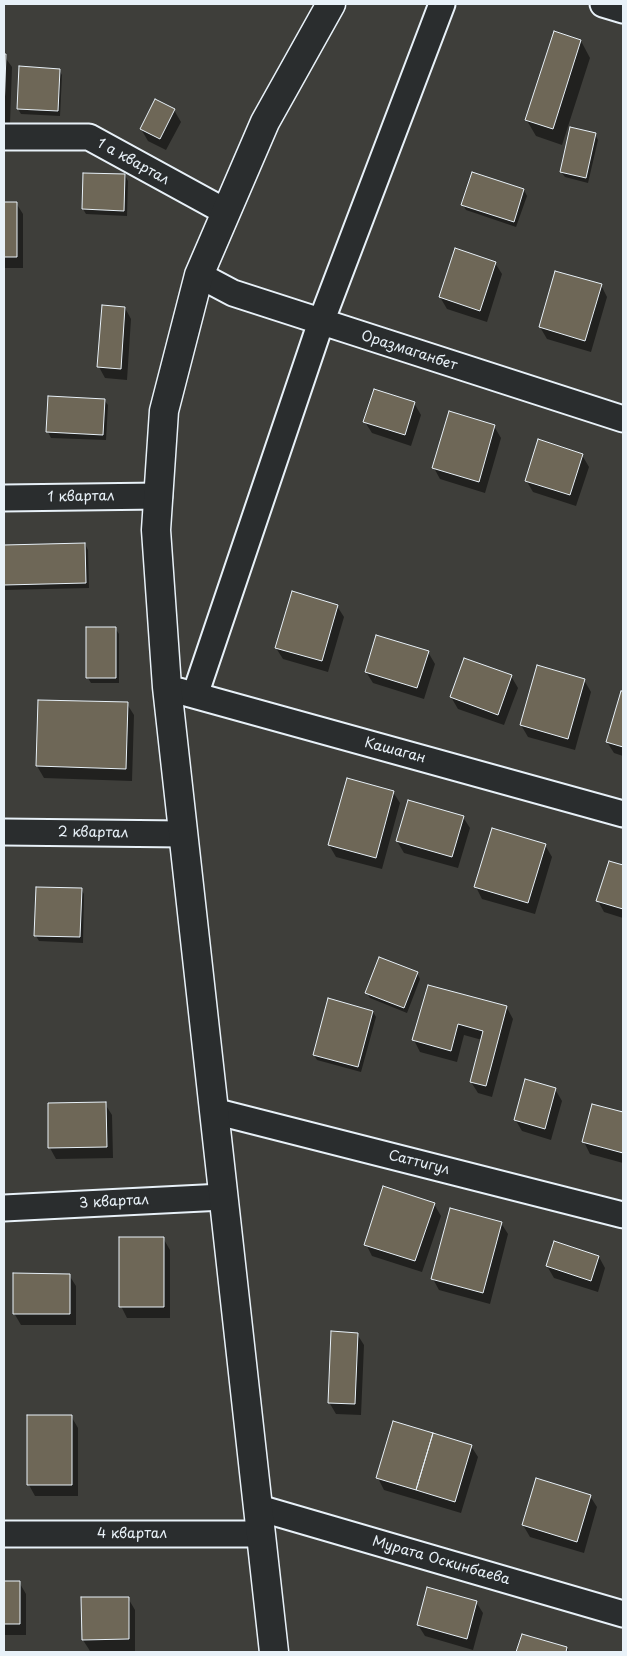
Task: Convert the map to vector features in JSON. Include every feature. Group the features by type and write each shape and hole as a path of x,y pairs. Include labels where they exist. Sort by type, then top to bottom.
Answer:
{"main road":[{"path":"274,1652 167,687 156,530 164,411 199,275 265,122 331,4"}],"street":[{"path":"195,695 320,322 442,4"},
{"path":"603,4 623,10"},
{"name":"1 а квартал","path":"4,137 89,138 226,212"},
{"name":"Оразмаганбет","path":"199,275 233,293 623,418"},
{"name":"1 квартал","path":"4,498 159,496"},
{"name":"Кашаган","path":"167,687 623,814"},
{"name":"2 квартал","path":"4,832 183,834"},
{"name":"Саттигул","path":"214,1111 623,1215"},
{"name":"3 квартал","path":"4,1208 224,1197"},
{"name":"4 квартал","path":"4,1534 260,1521"},
{"name":"Мурата Оскинбаева","path":"260,1521 623,1614"}],"building":[{"path":"554,31 581,40 553,129 525,120"},
{"path":"4,54 6,54 4,111"},
{"path":"19,66 60,69 58,111 17,109"},
{"path":"155,99 175,109 160,139 140,129"},
{"path":"570,127 596,133 586,178 560,172"},
{"path":"472,172 524,189 514,222 461,205"},
{"path":"83,173 125,174 124,211 82,209"},
{"path":"4,202 17,202 17,257 4,257"},
{"path":"455,248 496,262 480,311 439,297"},
{"path":"555,271 602,284 585,341 539,327"},
{"path":"102,305 125,307 121,369 97,367"},
{"path":"374,389 415,402 405,435 363,422"},
{"path":"48,396 105,399 103,435 46,432"},
{"path":"449,411 495,425 479,482 432,468"},
{"path":"538,439 583,454 570,495 525,481"},
{"path":"85,543 86,583 4,585 4,545"},
{"path":"292,591 338,605 322,661 275,648"},
{"path":"86,627 116,627 116,678 86,678"},
{"path":"376,635 429,651 417,688 365,672"},
{"path":"464,658 512,675 498,715 450,697"},
{"path":"537,665 585,679 568,739 520,725"},
{"path":"621,691 623,691 623,747 606,742"},
{"path":"38,700 128,702 126,769 36,766"},
{"path":"347,778 394,791 376,858 328,845"},
{"path":"408,800 464,816 452,857 396,841"},
{"path":"492,828 546,844 528,903 474,887"},
{"path":"609,861 623,865 623,909 596,901"},
{"path":"36,887 82,888 80,937 34,936"},
{"path":"379,957 418,972 404,1008 365,993"},
{"path":"428,985 507,1006 486,1086 470,1082 483,1031 458,1024 451,1051 412,1040"},
{"path":"328,998 373,1011 358,1067 313,1055"},
{"path":"525,1079 556,1088 545,1129 514,1120"},
{"path":"106,1102 107,1147 48,1148 48,1103"},
{"path":"592,1104 623,1112 623,1153 582,1142"},
{"path":"383,1186 435,1203 415,1261 364,1245"},
{"path":"450,1208 502,1222 483,1293 431,1279"},
{"path":"119,1237 164,1237 164,1307 119,1307"},
{"path":"554,1241 599,1256 591,1281 546,1266"},
{"path":"13,1273 70,1274 70,1314 13,1314"},
{"path":"331,1331 358,1333 355,1404 328,1403"},
{"path":"27,1415 72,1415 72,1485 27,1485"},
{"path":"393,1421 433,1433 416,1490 376,1478"},
{"path":"433,1433 472,1445 455,1502 416,1490"},
{"path":"536,1478 591,1495 577,1542 522,1525"},
{"path":"4,1581 20,1581 20,1624 4,1624"},
{"path":"427,1587 477,1601 467,1639 417,1625"},
{"path":"81,1597 129,1597 129,1639 82,1640"},
{"path":"522,1634 567,1647 566,1652 516,1652"}]}
